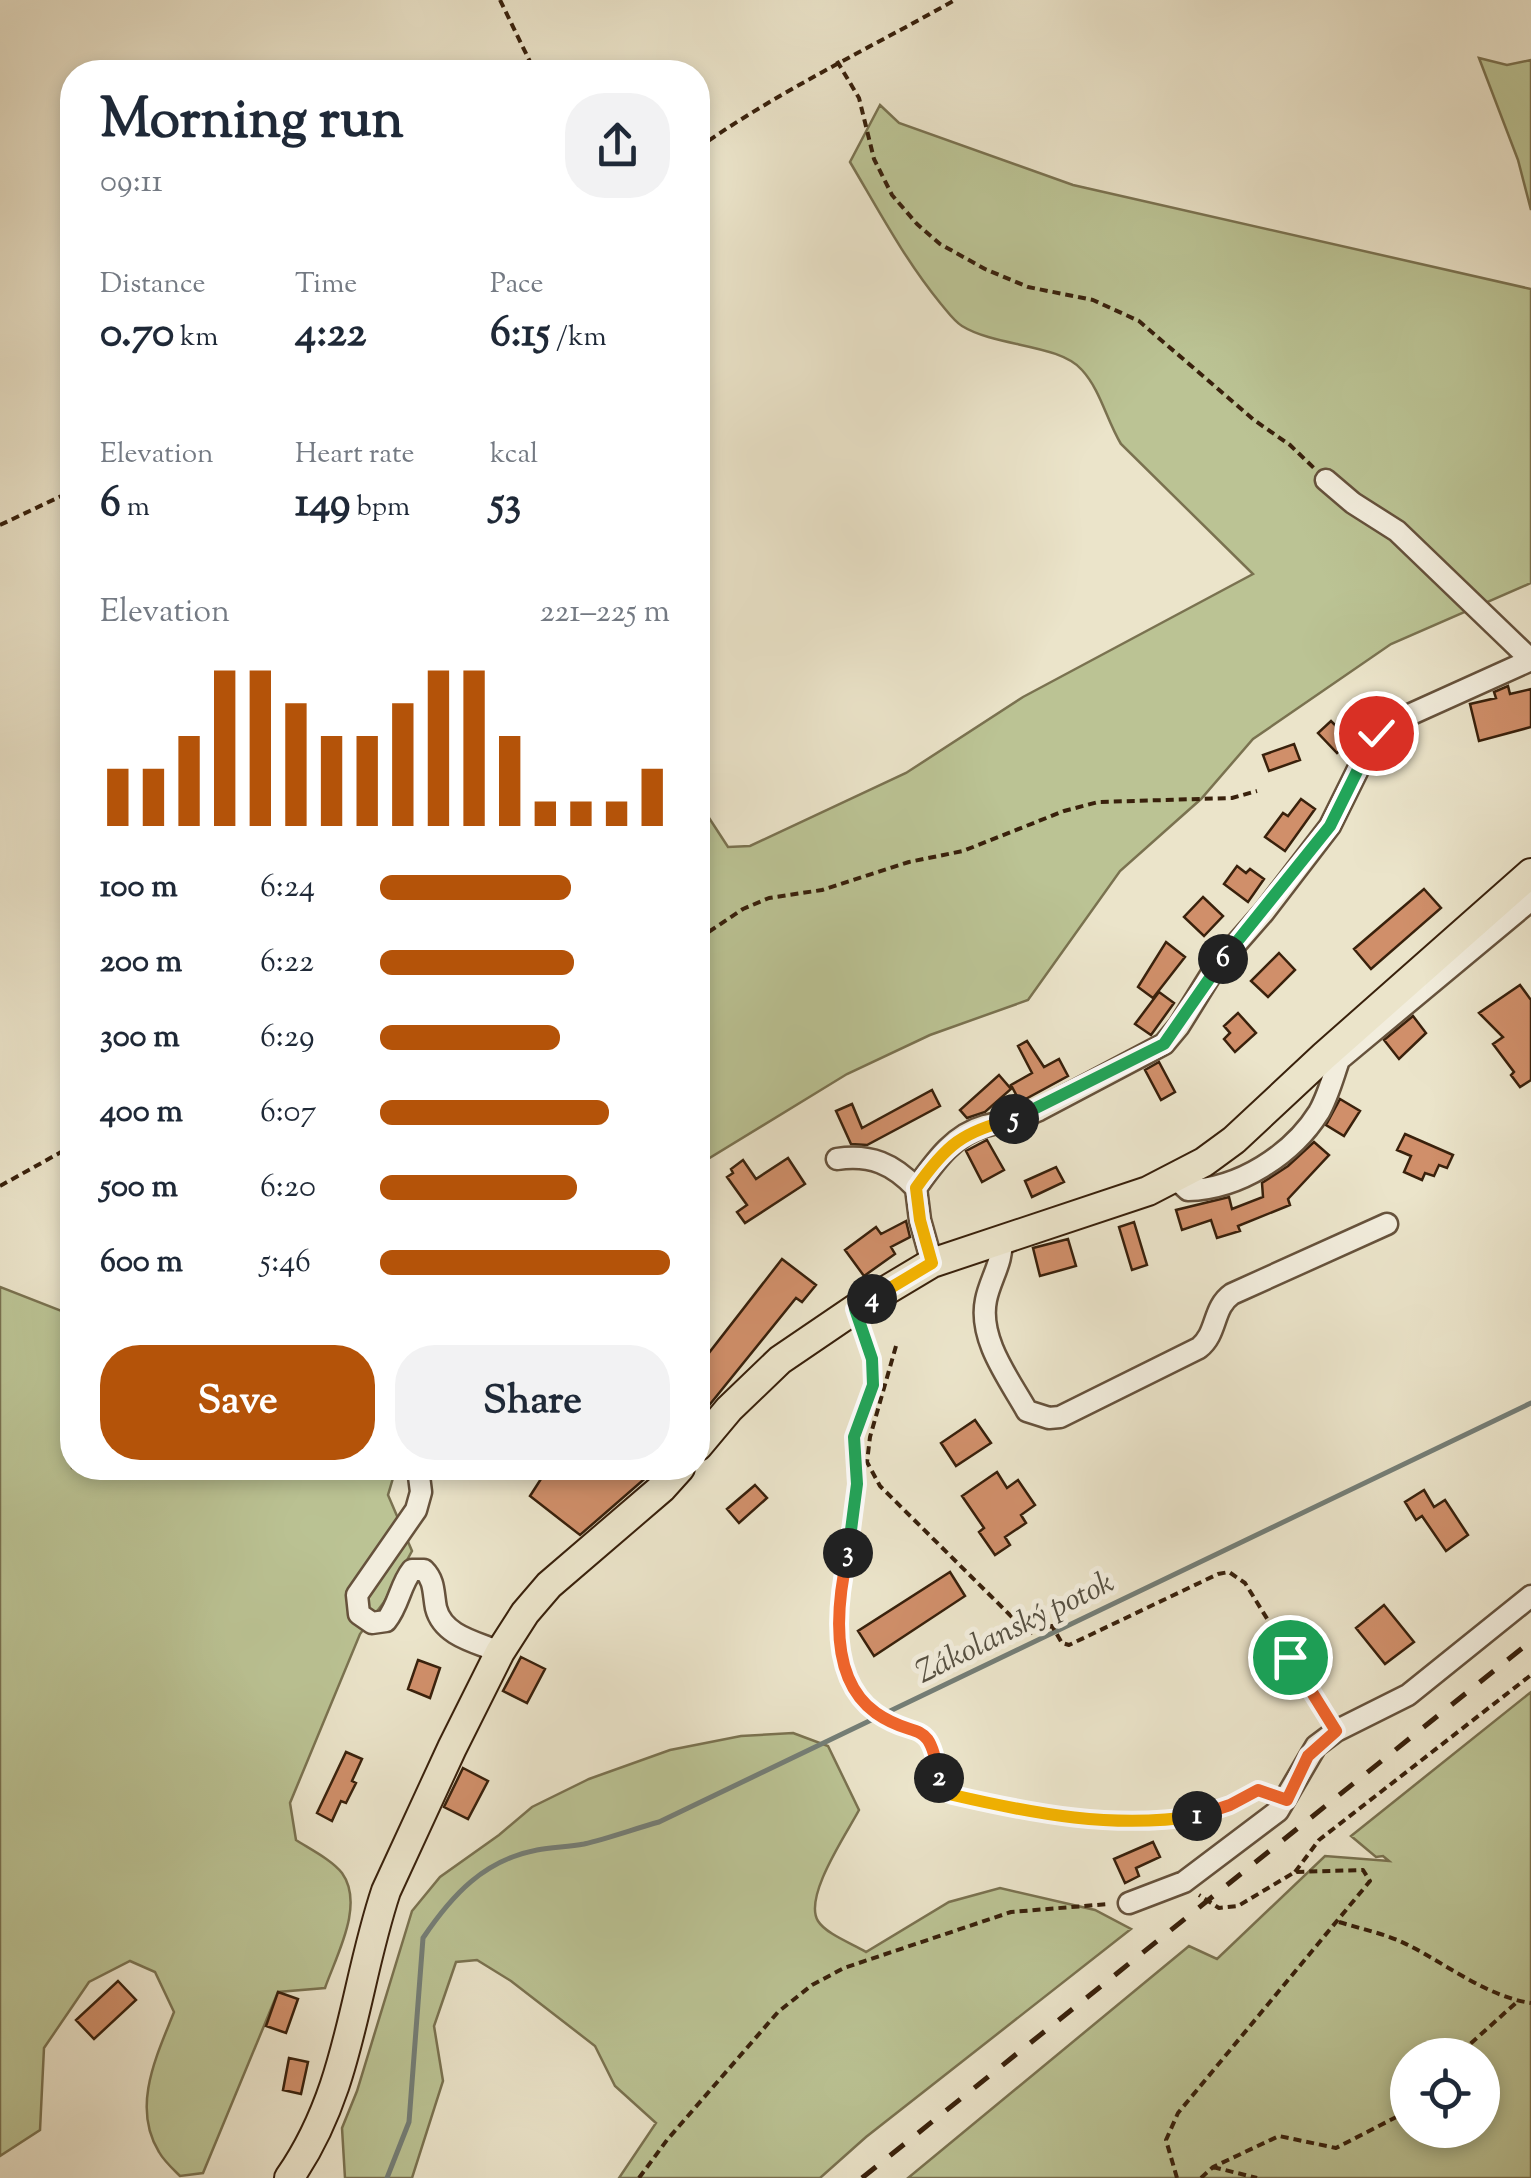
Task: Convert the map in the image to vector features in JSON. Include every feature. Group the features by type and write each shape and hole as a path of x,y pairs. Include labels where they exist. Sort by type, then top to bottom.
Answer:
{"main road":[{"path":"710,1431 780,1360 932,1263 1104,1207 1175,1178 1234,1140 1331,1058 1531,873"},
{"path":"290,2178 332,2098 348,2049 386,1891 500,1652 550,1584 669,1480"}],"street":[{"path":"916,1188 952,1143 968,1133 1021,1118 1164,1044 1215,968 1330,826 1376,733 1530,659 1397,530 1326,480"},
{"path":"1175,1178 1188,1190 1208,1190 1235,1182 1286,1149 1320,1110 1331,1058 1531,900"},
{"path":"837,1159 883,1162 916,1188 932,1263"},
{"path":"1001,1239 1001,1259 984,1306 987,1330 1027,1412 1049,1418 1199,1348 1213,1332 1222,1302 1232,1294 1387,1224"},
{"path":"420,1480 416,1510 357,1595 359,1614 372,1623 386,1621 394,1612 405,1578 412,1570 424,1570 433,1584 436,1610 450,1631 500,1652"},
{"path":"1129,1903 1184,1882 1278,1811 1308,1756 1336,1731 1408,1695 1531,1596"}],"path":[{"path":"500,0 529,60"},
{"path":"710,139 837,62 955,0"},
{"path":"837,62 859,98 874,158 892,195 940,244 1028,287 1093,300 1139,321 1254,420 1290,445 1326,480"},
{"path":"0,525 60,497"},
{"path":"710,931 743,909 769,898 822,890 909,862 963,851 1064,811 1098,802 1232,798 1258,792"},
{"path":"0,1186 60,1153"},
{"path":"855,1309 872,1359 873,1385 854,1437 856,1504 837,1610 844,1661 866,1703 892,1722 928,1738 935,1748 944,1791 1043,1816 1161,1822 1202,1816 1258,1790 1287,1800"},
{"path":"896,1346 870,1438 869,1471 1026,1630 1052,1626 1062,1643 1069,1645 1229,1572 1244,1582 1336,1731"},
{"path":"1184,1882 1219,1908 1238,1906 1295,1872 1319,1840 1531,1675"},
{"path":"1178,2178 1166,2140 1178,2113 1370,1881 1363,1870 1295,1872"},
{"path":"638,2178 778,2012 812,1985 862,1962 1011,1912 1129,1903"},
{"path":"1339,1922 1404,1942 1452,1970 1518,2001 1531,2003"},
{"path":"1476,2038 1518,2001"},
{"path":"1201,2178 1279,2136 1336,2148 1390,2121"},
{"path":"1214,2168 1256,2178"}],"green space":[{"path":"1479,58 1507,65 1531,60 1531,210 1518,160"},
{"path":"880,105 899,123 1073,185 1531,289 1531,583 1391,644 1253,739 1201,799 1120,871 1028,1000 930,1035 847,1074 710,1158 710,819 728,847 750,846 906,773 1023,697 1253,574 1121,444 1082,370 1059,355 992,338 959,324 904,253 850,162"},
{"path":"0,1287 60,1310 60,1480 392,1480 388,1495 412,1551 384,1602 360,1634 290,1803 296,1840 333,1864 348,1886 351,1900 346,1930 325,1988 278,1992 203,2173 180,2176 161,2155 151,2135 147,2117 150,2081 174,2012 155,1972 130,1961 89,1982 44,2048 40,2130 0,2156"},
{"path":"1531,1692 1531,2178 908,2178 1189,1946 1217,1959 1325,1856 1389,1861 1383,1856 1376,1857 1351,1836"},
{"path":"793,1733 828,1746 859,1810 828,1865 816,1897 818,1921 833,1934 866,1952 949,1902 1000,1888 1095,1910 1131,1929 866,2137 820,2178 619,2178 656,2123 615,2086 595,2046 511,1981 477,1960 456,1962 434,2026 443,2081 412,2178 345,2178 342,2128 412,1911 440,1877 532,1807 589,1779 670,1750 741,1736"}],"building":[{"path":"1508,686 1510,694 1531,689 1531,727 1479,741 1470,704 1496,698 1494,692"},
{"path":"1350,713 1360,724 1357,734 1337,753 1318,733 1331,721 1336,726"},
{"path":"1294,744 1300,760 1269,771 1263,755"},
{"path":"1301,799 1315,809 1285,851 1265,837 1283,813 1288,816"},
{"path":"1237,866 1264,879 1248,902 1224,884"},
{"path":"1424,889 1441,908 1371,969 1354,949"},
{"path":"1203,897 1223,916 1204,936 1184,917"},
{"path":"1166,942 1185,957 1153,998 1138,987"},
{"path":"1279,953 1295,970 1268,997 1251,981"},
{"path":"1520,985 1531,1000 1531,1080 1520,1087 1493,1044 1503,1037 1479,1013"},
{"path":"1159,992 1174,1003 1151,1035 1135,1024"},
{"path":"1238,1013 1256,1033 1235,1052 1224,1039 1230,1033 1224,1026"},
{"path":"1413,1016 1426,1033 1399,1059 1384,1040"},
{"path":"1027,1041 1044,1067 1059,1059 1068,1076 1020,1102 1011,1085 1032,1073 1018,1046"},
{"path":"1159,1062 1175,1092 1161,1100 1145,1070"},
{"path":"999,1075 1011,1089 985,1112 967,1118 960,1110"},
{"path":"932,1090 940,1106 867,1145 851,1144 836,1111 852,1104 862,1128"},
{"path":"1340,1099 1360,1111 1344,1136 1326,1125"},
{"path":"1405,1134 1453,1155 1447,1168 1439,1165 1434,1176 1425,1173 1422,1180 1404,1172 1411,1156 1397,1150"},
{"path":"987,1140 1004,1170 982,1182 966,1151"},
{"path":"1314,1142 1329,1155 1288,1199 1290,1205 1238,1226 1240,1231 1217,1238 1211,1220 1182,1230 1176,1210 1229,1197 1232,1209 1263,1197 1262,1183"},
{"path":"788,1158 805,1184 745,1223 737,1212 747,1205 727,1177 733,1173 731,1169 743,1160 756,1179"},
{"path":"1056,1167 1064,1182 1032,1197 1025,1181"},
{"path":"906,1221 910,1237 891,1247 895,1254 864,1276 845,1250 876,1227 881,1234"},
{"path":"1134,1222 1147,1265 1132,1270 1119,1227"},
{"path":"1068,1239 1076,1266 1040,1276 1033,1248"},
{"path":"782,1259 816,1285 802,1302 796,1298 710,1404 710,1352"},
{"path":"975,1420 991,1443 956,1466 941,1443"},
{"path":"997,1472 1007,1488 1018,1480 1035,1505 1021,1515 1026,1523 1005,1537 1010,1545 995,1555 979,1532 984,1528 962,1496"},
{"path":"540,1480 643,1480 580,1535 530,1496"},
{"path":"755,1485 767,1498 739,1523 727,1509"},
{"path":"1424,1490 1434,1507 1445,1500 1468,1535 1446,1551 1422,1516 1416,1520 1405,1502"},
{"path":"950,1572 965,1596 874,1656 858,1631"},
{"path":"1384,1605 1414,1642 1385,1664 1356,1628"},
{"path":"521,1657 545,1669 527,1703 503,1691"},
{"path":"418,1660 440,1668 430,1698 408,1689"},
{"path":"346,1752 362,1759 352,1781 356,1783 346,1803 341,1801 332,1821 317,1813"},
{"path":"463,1768 488,1781 468,1819 444,1807"},
{"path":"1153,1842 1160,1857 1136,1868 1139,1876 1125,1883 1114,1859"},
{"path":"118,1981 136,2000 94,2039 76,2020"},
{"path":"278,1992 298,1999 286,2033 266,2026"},
{"path":"289,2058 308,2062 301,2094 283,2090"}],"waterway":[{"name":"Zákolanský potok","path":"387,2178 409,2122 423,1938 458,1894 485,1871 518,1855 584,1844 659,1822 1531,1403"}],"railway":[{"path":"862,2178 1531,1641"}],"route":[{"path":"1290,1657 1336,1731 1308,1756 1287,1800 1258,1790 1202,1816 1120,1822 1043,1816 944,1791 935,1748 917,1730 872,1710 853,1683 839,1637 839,1592 856,1504 854,1437 873,1385 872,1359 855,1309 932,1263 916,1188 952,1143 982,1127 1021,1118 1164,1044 1215,968 1330,826 1376,733"}]}
